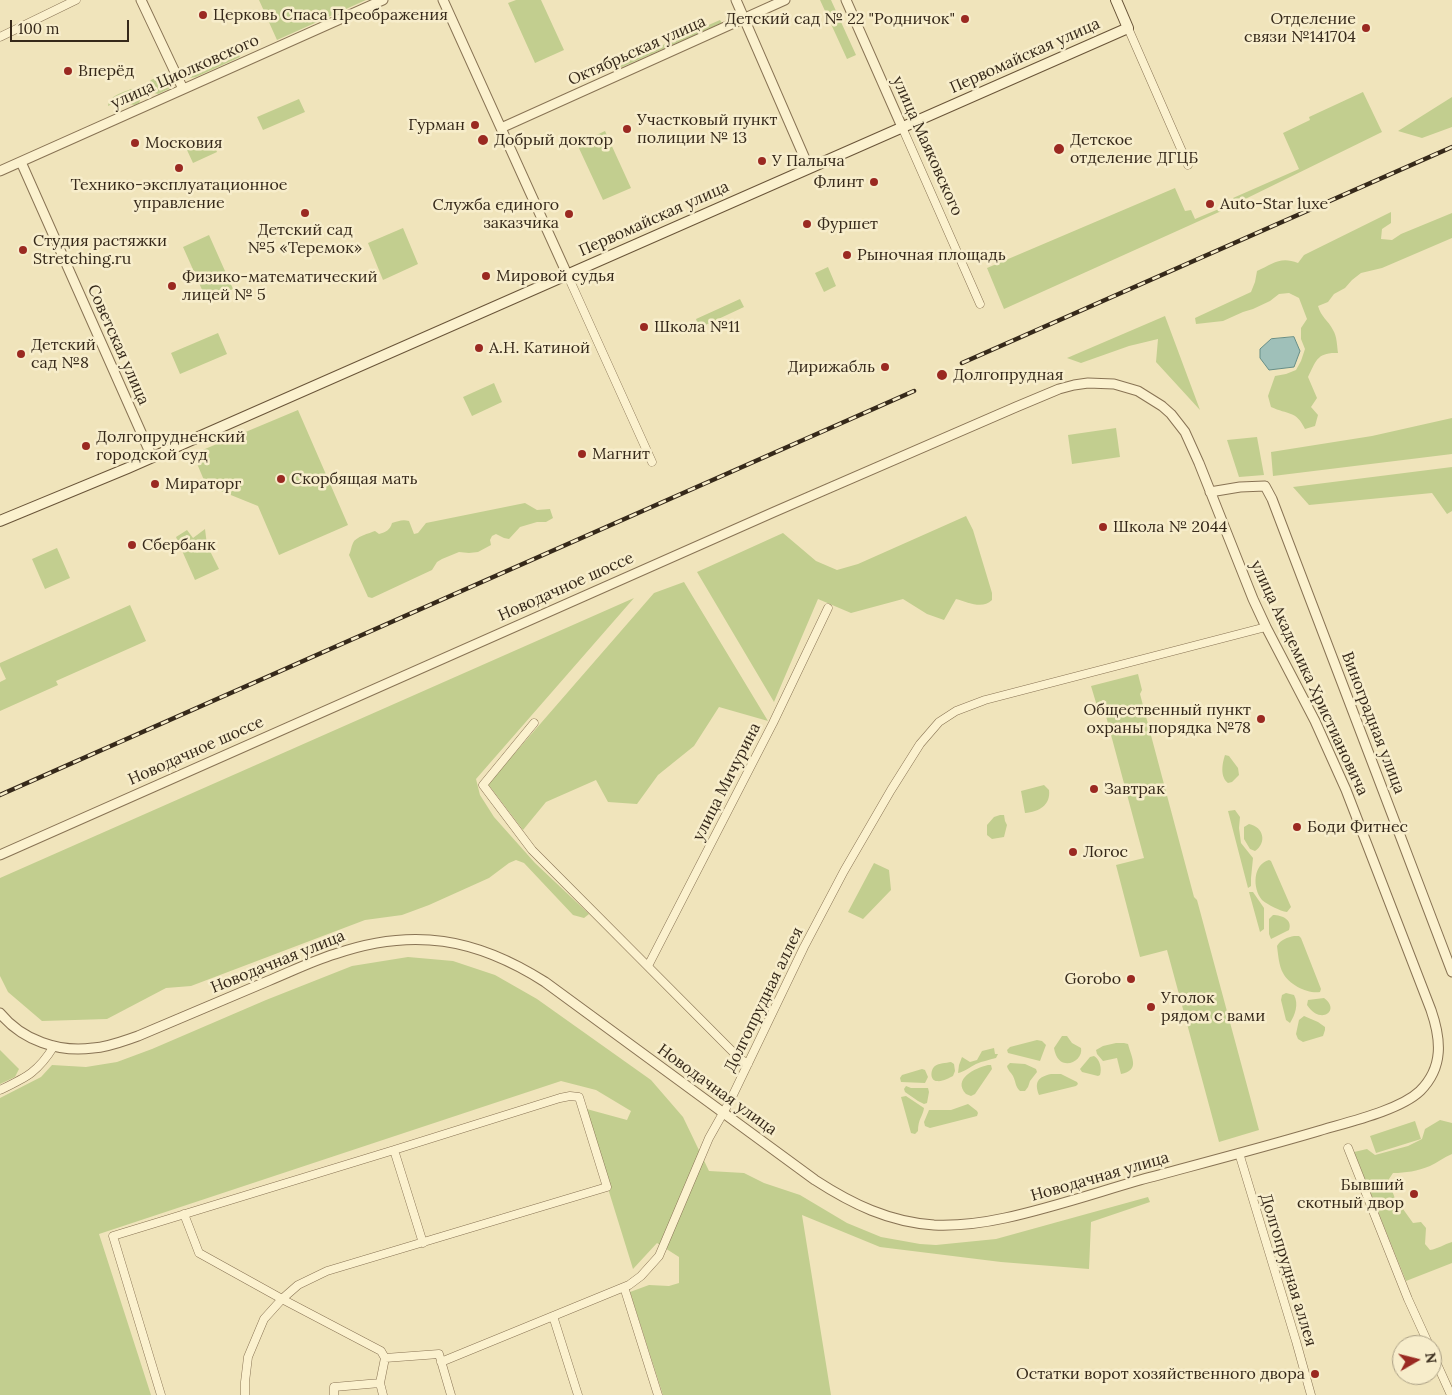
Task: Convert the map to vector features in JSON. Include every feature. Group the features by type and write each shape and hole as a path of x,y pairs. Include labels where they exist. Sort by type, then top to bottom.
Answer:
{"main road":[{"path":"1116,0 1128,28"},
{"name":"Первомайская улица","path":"0,521 152,457 1128,28"}],"street":[{"path":"0,37 76,0"},
{"path":"141,0 183,89"},
{"name":"улица Циолковского","path":"0,172 383,0"},
{"path":"443,0 652,462"},
{"path":"736,0 808,168"},
{"name":"Октябрьская улица","path":"501,128 785,0"},
{"name":"улица Маяковского","path":"846,0 980,304"},
{"path":"1128,28 1188,165"},
{"name":"Советская улица","path":"22,162 152,457"},
{"name":"Новодачное шоссе","path":"0,855 960,430 1053,391 1074,385 1100,382 1124,386 1150,398"},
{"name":"улица Академика Христиановича","path":"1150,398 1167,410 1180,424 1199,463 1253,599 1330,752 1415,965 1439,1034 1438,1058 1435,1070"},
{"name":"Виноградная улица","path":"1210,492 1249,486 1265,486 1272,499 1452,972"},
{"name":"улица Мичурина","path":"648,966 768,732 828,608"},
{"name":"Долгопрудная аллея","path":"441,1362 627,1286 641,1276 659,1256 709,1138 748,1064 804,946 895,782 920,744 946,716 985,700 1266,627"},
{"path":"534,723 483,785 532,850 739,1058 748,1064"},
{"name":"Новодачная улица","path":"0,1013 20,1032 38,1041 54,1046 75,1049 94,1048 138,1036 314,961 354,948 390,940 420,939 462,944 486,952 530,973 559,992 839,1196 885,1216 909,1222 934,1225 966,1224 1019,1215 1341,1124 1400,1105 1421,1090 1435,1070"},
{"path":"0,1090 34,1072 54,1046"},
{"path":"161,1395 113,1236 560,1098 579,1097 583,1101 607,1187 327,1271 298,1285 264,1319 251,1350 247,1366 245,1395"},
{"path":"1348,1148 1406,1294 1424,1335"},
{"path":"394,1150 423,1243"},
{"name":"Долгопрудная аллея","path":"1239,1154 1311,1395"},
{"path":"184,1214 199,1253 282,1299 381,1350 385,1358 380,1383 383,1395"},
{"path":"627,1286 658,1395"},
{"path":"553,1316 578,1395"},
{"path":"385,1358 438,1354 451,1395"},
{"path":"1442,1375 1451,1395"},
{"path":"334,1395 334,1387 380,1383"}],"green space":[{"path":"259,0 366,0 277,40"},
{"path":"516,0 541,0 564,50 535,63 508,3"},
{"path":"820,0 831,0 856,55 847,59"},
{"path":"720,20 722,23 622,67 617,65"},
{"path":"237,51 240,57 196,77 190,78 185,75"},
{"path":"167,72 171,81 173,80 174,82 171,88 158,94 150,92 147,85 151,80"},
{"path":"131,89 140,93 139,103 135,105 129,104 125,98 108,106 111,99"},
{"path":"1363,92 1382,132 1235,204 1233,198 1299,169 1283,133 1310,120 1309,117"},
{"path":"1452,97 1452,127 1422,138 1398,131"},
{"path":"299,99 305,112 263,130 257,117"},
{"path":"605,131 631,188 603,200 577,144"},
{"path":"211,138 217,152 193,163 187,150"},
{"path":"1175,188 1185,211 1191,210 1195,219 1226,206 1228,208 1004,309 987,268"},
{"path":"1391,212 1391,223 1382,229 1381,239 1392,240 1401,234 1452,213 1452,238 1382,268 1361,273 1345,288 1334,294 1328,302 1318,306 1334,332 1338,353 1321,356 1315,362 1308,377 1317,398 1311,407 1318,415 1315,426 1305,429 1295,416 1271,407 1268,396 1275,376 1296,370 1305,349 1301,339 1301,328 1307,319 1299,298 1289,293 1279,294 1270,301 1223,321 1196,324 1195,318 1251,292 1257,271 1286,260 1298,263 1304,255"},
{"path":"403,228 418,264 383,280 368,243"},
{"path":"209,235 233,289 207,301 183,247"},
{"path":"828,267 836,286 824,292 815,273"},
{"path":"740,299 744,307 699,328 696,319"},
{"path":"1165,316 1200,410 1156,362 1158,339 1129,346 1081,363 1067,358"},
{"path":"218,333 227,354 180,374 171,353"},
{"path":"494,383 502,402 472,416 463,397"},
{"path":"298,410 348,525 279,555 258,506 206,485 193,454"},
{"path":"1452,418 1452,454 1273,476 1271,452 1372,436"},
{"path":"1116,428 1120,457 1072,464 1068,435"},
{"path":"1257,437 1264,475 1239,477 1227,440"},
{"path":"1452,467 1452,511 1447,514 1432,493 1309,505 1293,487"},
{"path":"525,503 537,510 550,509 553,518 546,522 537,522 520,527 509,539 496,534 490,540 491,545 478,552 459,552 442,559 437,562 432,570 372,598 368,597 349,555 354,541 375,531 379,534 384,532 389,529 392,523 403,520 409,521 414,534 418,533 426,523"},
{"path":"966,516 973,530 992,593 992,600 979,605 956,599 944,620 927,614 903,599 851,613 818,599 774,702 697,572 783,533 816,561 837,570 858,564"},
{"path":"205,529 207,545 219,569 195,580 176,537 187,530 193,538"},
{"path":"57,548 70,578 45,589 32,559"},
{"path":"684,582 768,721 719,707 694,746 658,775 637,804 608,802 596,780 546,802 523,830 488,784 654,593"},
{"path":"634,598 476,779 480,795 494,817 535,863 589,914 584,918 573,915 524,863 516,860 489,878 429,905 402,915 365,920 191,986 166,988 107,1019 42,1021 8,992 0,976 0,878"},
{"path":"130,605 146,641 56,681 58,685 0,711 0,682 6,679 0,663"},
{"path":"1138,674 1142,690 1140,694 1259,1130 1219,1142 1167,950 1140,957 1116,865 1144,858 1103,705 1097,706 1091,686"},
{"path":"1225,755 1229,756 1238,768 1239,775 1232,782 1228,783 1223,774"},
{"path":"1044,785 1049,790 1046,804 1035,811 1025,813 1021,791"},
{"path":"1235,810 1240,817 1241,843 1253,858 1251,886 1248,888 1228,811"},
{"path":"1004,815 1007,825 1004,837 992,839 987,835 987,825 994,817"},
{"path":"1249,824 1258,828 1262,836 1261,844 1255,851 1250,849 1244,839 1244,827"},
{"path":"1269,860 1291,907 1287,912 1265,902 1259,895 1256,883 1257,871 1264,862"},
{"path":"874,863 889,870 891,890 863,919 848,912"},
{"path":"1249,892 1253,892 1264,908 1264,929 1260,932"},
{"path":"1273,915 1286,919 1290,926 1289,930 1271,939 1269,919"},
{"path":"1294,936 1301,938 1321,989 1320,992 1310,992 1299,988 1286,977 1282,970 1277,946 1284,939"},
{"path":"408,957 453,961 495,975 537,999 651,1080 683,1117 709,1171 744,1173 764,1183 800,1195 847,1223 881,1237 936,1245 996,1239 1148,1197 1150,1202 1091,1222 1089,1269 1001,1262 880,1247 802,1215 831,1395 663,1395 630,1292 649,1285 669,1286 679,1283 679,1257 657,1243 633,1269 583,1108 627,1120 631,1111 596,1090 561,1081 99,1234 151,1395 0,1395 0,1098 41,1077 52,1065 86,1067 117,1062 352,966"},
{"path":"1286,993 1294,995 1296,1002 1295,1013 1290,1023 1286,1020 1281,1000 1282,995"},
{"path":"1324,998 1330,1007 1330,1011 1327,1014 1318,1014 1307,1005 1308,1000"},
{"path":"1304,1016 1325,1027 1323,1036 1303,1042 1298,1039 1296,1034 1299,1020"},
{"path":"1062,1036 1067,1036 1072,1043 1081,1048 1079,1058 1075,1061 1065,1063 1056,1056 1054,1048"},
{"path":"1037,1040 1042,1041 1046,1045 1040,1061 1008,1053 1007,1050 1010,1047"},
{"path":"1116,1043 1128,1044 1133,1059 1131,1070 1121,1074 1117,1058 1103,1061 1096,1050"},
{"path":"994,1048 995,1054 998,1054 996,1058 979,1063 958,1073 962,1057 970,1062 977,1060 982,1051"},
{"path":"0,1050 19,1069 15,1077 0,1084"},
{"path":"1094,1056 1098,1059 1101,1067 1101,1073 1098,1076 1082,1072 1080,1069 1090,1057"},
{"path":"951,1062 954,1064 955,1071 953,1076 945,1080 935,1081 932,1077 933,1068"},
{"path":"1010,1063 1025,1064 1036,1069 1037,1072 1025,1091 1020,1091 1017,1087 1013,1076 1007,1068"},
{"path":"991,1065 992,1069 975,1094 971,1096 966,1094 962,1089 963,1079 977,1069"},
{"path":"922,1069 925,1070 928,1077 925,1083 901,1082 900,1078 902,1075"},
{"path":"1051,1074 1061,1074 1078,1084 1039,1095 1038,1081"},
{"path":"906,1086 911,1088 928,1088 927,1103 924,1104 918,1101 905,1092"},
{"path":"906,1096 924,1108 918,1131 915,1134 911,1133 901,1097"},
{"path":"968,1104 977,1111 977,1116 930,1128 925,1126 924,1122 929,1110 951,1110"},
{"path":"1440,1120 1452,1123 1452,1154 1425,1168 1393,1173 1389,1179 1396,1204 1403,1209 1413,1223 1421,1222 1426,1228 1425,1244 1430,1250 1452,1242 1452,1263 1406,1281 1354,1152 1367,1149 1375,1155 1408,1146 1422,1139 1425,1129"},
{"path":"1415,1121 1421,1139 1376,1153 1370,1136"}],"water":[{"path":"1294,337 1300,351 1294,367 1269,370 1260,358 1260,349 1271,339"}],"railway":[{"path":"962,363 1452,147"},
{"path":"0,795 914,391"}],"place":[{"name":"Церковь Спаса Преображения","path":"203,15"},
{"name":"Детский сад № 22 \"Родничок\"","path":"965,19"},
{"name":"Отделение связи №141704","path":"1366,28"},
{"name":"Вперёд","path":"68,71"},
{"name":"Гурман","path":"475,125"},
{"name":"Участковый пункт полиции № 13","path":"627,129"},
{"name":"Добрый доктор","path":"483,140"},
{"name":"Московия","path":"135,143"},
{"name":"Детское отделение ДГЦБ","path":"1059,149"},
{"name":"У Палыча","path":"762,161"},
{"name":"Технико-эксплуатационное управление","path":"179,168"},
{"name":"Флинт","path":"874,182"},
{"name":"Auto-Star luxe","path":"1210,204"},
{"name":"Детский сад №5 «Теремок»","path":"305,213"},
{"name":"Служба единого заказчика","path":"569,214"},
{"name":"Фуршет","path":"807,224"},
{"name":"Студия растяжки Stretching.ru","path":"23,250"},
{"name":"Рыночная площадь","path":"847,255"},
{"name":"Мировой судья","path":"486,276"},
{"name":"Физико-математический лицей № 5","path":"172,286"},
{"name":"Школа №11","path":"644,327"},
{"name":"А.Н. Катиной","path":"479,348"},
{"name":"Детский сад №8","path":"21,354"},
{"name":"Дирижабль","path":"885,367"},
{"name":"Долгопрудная","path":"942,375"},
{"name":"Долгопрудненский городской суд","path":"86,446"},
{"name":"Магнит","path":"582,454"},
{"name":"Скорбящая мать","path":"281,479"},
{"name":"Мираторг","path":"155,484"},
{"name":"Школа № 2044","path":"1103,527"},
{"name":"Сбербанк","path":"132,545"},
{"name":"Общественный пункт охраны порядка №78","path":"1261,719"},
{"name":"Завтрак","path":"1094,789"},
{"name":"Боди Фитнес","path":"1297,827"},
{"name":"Логос","path":"1073,852"},
{"name":"Gorobo","path":"1131,979"},
{"name":"Уголок рядом с вами","path":"1151,1007"},
{"name":"Бывший скотный двор","path":"1414,1194"},
{"name":"Остатки ворот хозяйственного двора","path":"1315,1374"}]}
